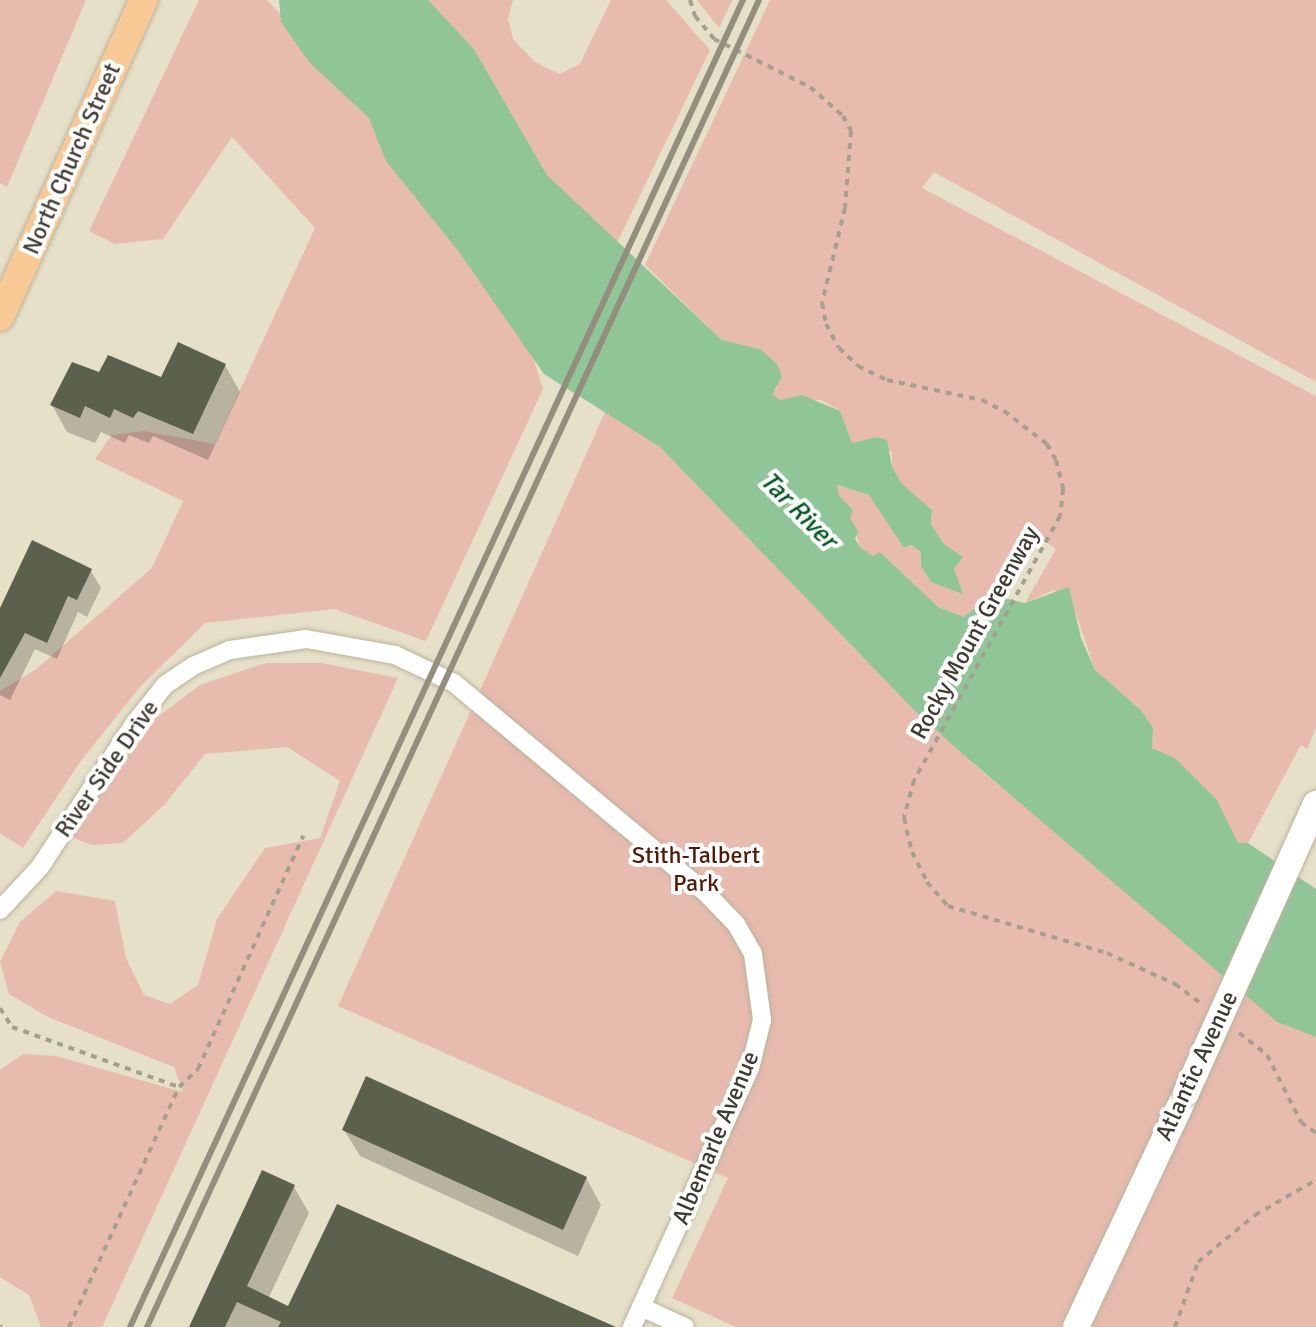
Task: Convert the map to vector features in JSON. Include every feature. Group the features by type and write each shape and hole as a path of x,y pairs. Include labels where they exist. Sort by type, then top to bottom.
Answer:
{"main road":[{"name":"North Church Street","path":"0,317 144,0"},
{"name":"Atlantic Avenue","path":"1076,1327 1316,804"}],"street":[{"name":"River Side Drive","path":"0,910 40,867 165,685 193,666 230,650 306,639 395,655 454,683 499,719"},
{"name":"Albemarle Avenue","path":"499,719 707,894 736,924 759,977 762,1020 750,1068 632,1327"},
{"path":"641,1307 685,1327"}],"path":[{"name":"Rocky Mount Greenway","path":"690,0 695,16 714,39 810,87 843,116 851,131 845,208 824,280 826,324 839,348 858,366 887,380 982,400 1047,444 1063,489 1060,516 1044,550 925,759 904,818 917,862 948,906 1107,953 1175,984 1209,1011"},
{"path":"69,1327 179,1087 198,1069 303,836"},
{"path":"0,1008 12,1027 179,1087"},
{"path":"1232,1028 1267,1055 1301,1122 1316,1133"},
{"path":"1175,1327 1198,1262 1255,1215 1316,1180"}],"green space":[{"path":"0,0 86,0 7,187 0,183"},
{"path":"199,0 267,0 365,104 520,316 543,389 426,641 334,609 205,623 140,687 80,762 23,848 0,833 0,691 35,670 152,568 183,501 95,459 112,435 144,431 215,444 315,228 232,137 163,239 115,244 89,231"},
{"path":"428,0 513,0 508,19 513,39 535,62 559,74 580,64 611,0 666,0 710,50 617,243 547,175 474,49"},
{"path":"697,0 732,0 719,28"},
{"path":"770,0 1316,0 1316,382 934,172 922,188 1316,396 1316,728 1307,749 1301,745 1248,843 1238,843 1217,801 1175,758 1152,748 1153,728 1141,710 1095,670 1074,608 1054,590 1025,603 1056,549 1039,537 1000,599 992,595 964,617 938,607 880,552 873,557 862,549 839,496 836,485 869,495 905,547 910,545 954,569 962,557 944,544 931,524 932,510 902,484 892,467 892,453 877,437 852,444 840,411 821,400 781,401 772,395 777,387 760,349 722,340 645,265"},
{"name":"Stith-Talbert Park","path":"606,410 660,447 915,711 986,775 1104,869 1277,1022 1316,1037 1316,1327 736,1327 672,1298 728,1178 338,1006"},
{"path":"266,663 321,663 398,678 102,1327 41,1327 29,1295 0,1277 0,1070 23,1054 56,1056 183,1092 174,1067 48,1017 9,994 0,962 20,922 56,891 115,901 126,958 144,995 170,1004 198,985 217,919 265,848 320,838 340,781 287,747 205,754 165,804 123,843 92,845 70,837 148,724 200,685"}],"water":[{"name":"Tar River","path":"279,0 428,0 474,49 547,175 722,340 760,349 777,364 782,376 772,395 781,400 802,395 840,411 852,443 877,437 887,440 892,467 902,484 932,510 931,524 944,544 963,557 954,569 963,594 931,582 921,566 921,552 911,545 904,548 869,495 837,485 839,496 853,510 850,518 858,531 855,539 862,549 873,556 880,552 938,607 964,617 992,595 1025,603 1069,587 1081,638 1095,670 1141,710 1153,728 1152,748 1175,758 1217,800 1238,843 1248,843 1316,889 1316,1037 1277,1022 966,757 915,711 660,447 544,374 459,252 386,161 369,118 309,62 281,22"}],"building":[{"path":"178,342 226,364 193,434 138,411 133,418 114,409 110,418 85,406 80,418 50,405 72,362 99,372 108,355 161,377"},
{"path":"32,540 92,569 77,600 68,596 47,643 25,633 0,678 0,608"},
{"path":"366,1076 587,1177 563,1230 342,1130"},
{"path":"262,1170 295,1185 247,1286 288,1306 337,1204 616,1327 278,1327 281,1322 237,1302 225,1327 189,1327"}],"railway":[{"path":"130,1327 743,0"},
{"path":"147,1327 759,0"}]}
